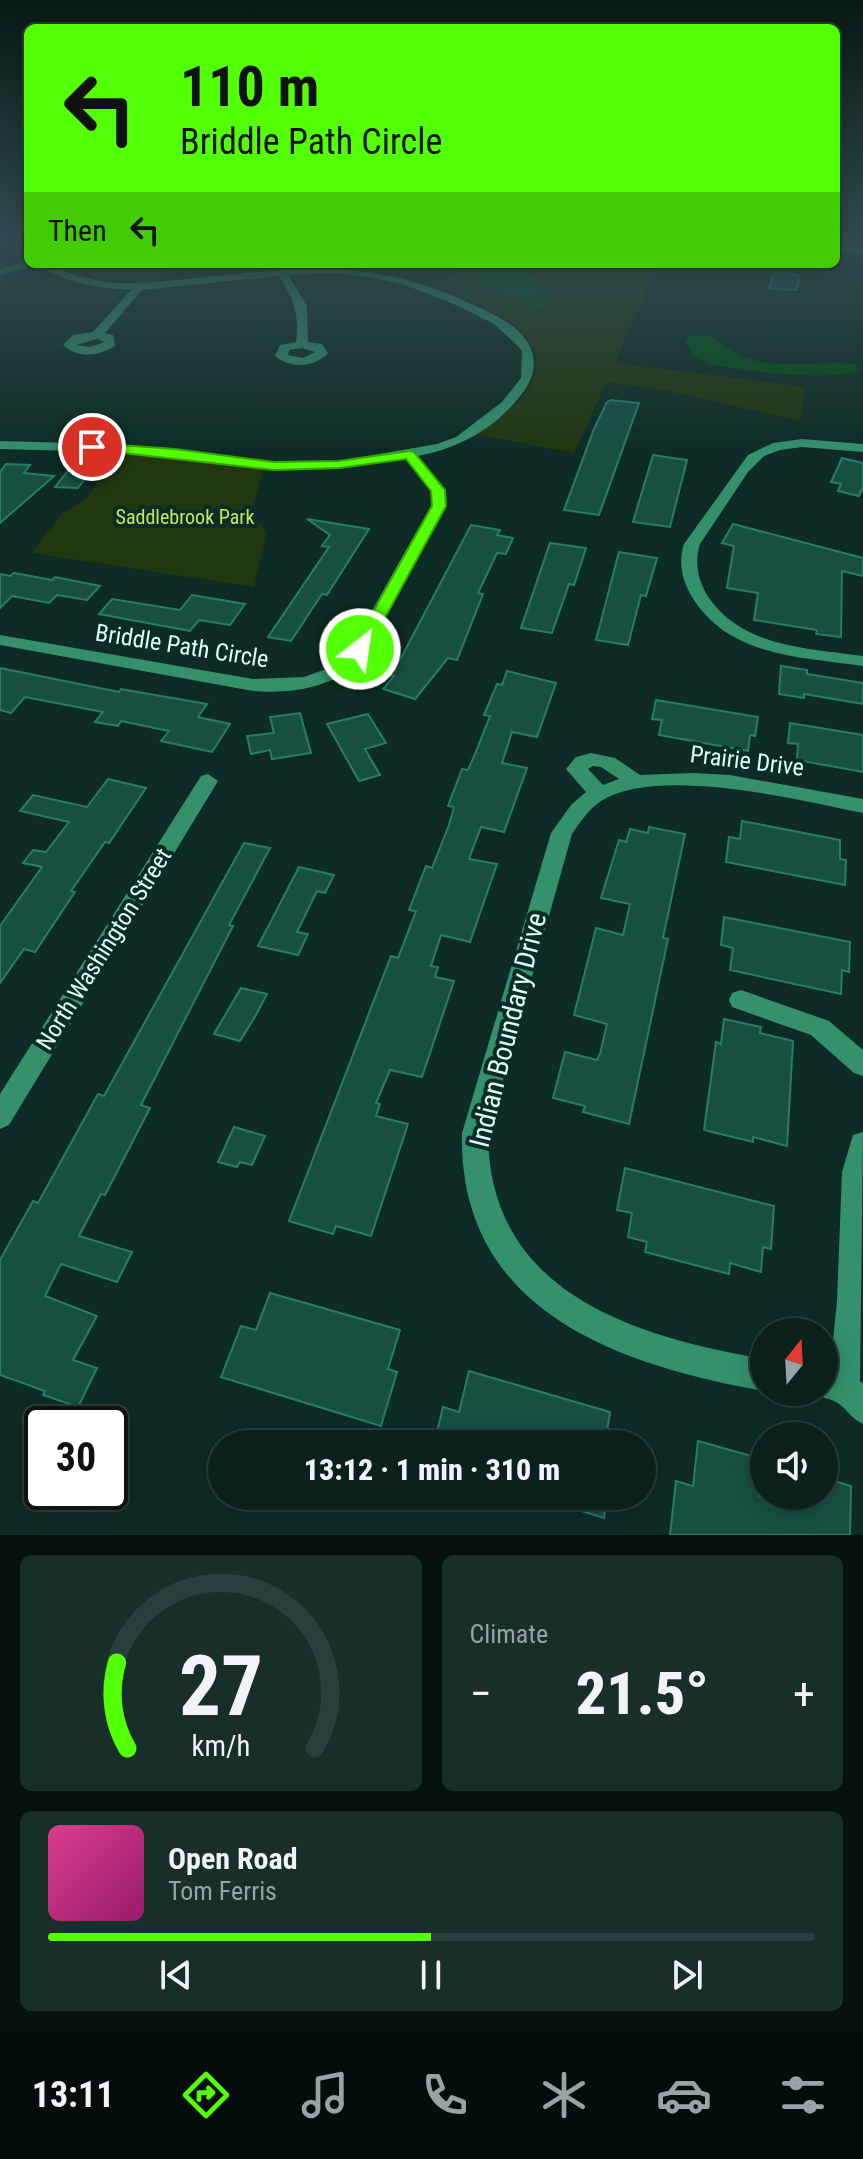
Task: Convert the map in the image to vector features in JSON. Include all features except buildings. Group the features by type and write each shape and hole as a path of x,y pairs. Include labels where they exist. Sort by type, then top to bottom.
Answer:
{"street":[{"path":"97,335 119,310"},
{"path":"302,344 307,320 303,310"},
{"path":"0,445 112,448 274,466 339,465 440,448 461,440 507,405 527,378 528,351 505,326 471,310"},
{"path":"863,448 798,444 767,450 756,456 742,469 690,547 690,577 700,600 728,627 750,639 782,648 863,661"},
{"name":"Briddle Path Circle","path":"0,640 253,685 314,682 341,668 355,656 439,506 438,490 409,454"},
{"name":"Prairie Drive","path":"620,788 669,778 710,780 863,806"},
{"name":"North Washington Street","path":"0,1117 208,781"},
{"name":"Indian Boundary Drive","path":"620,788 573,816 562,833 475,1133 475,1176 495,1233 533,1281 583,1320 669,1351 750,1371"},
{"path":"741,1000 820,1028 863,1065"},
{"path":"844,1393 852,1301 856,1172 863,1144"}],"green space":[{"path":"489,310 638,310 615,363 805,387 800,421 664,390 606,382 574,453 475,434 520,400 536,372 536,356 529,341"},
{"name":"Saddlebrook Park","path":"121,452 264,469 251,512 267,532 254,587 32,553 62,513 84,501"}],"shaded area":[{"path":"707,335 744,357 763,362 856,364 858,370 844,374 807,375 710,364 694,357 685,341 692,336"}],"route":[{"path":"92,447 175,453 274,466 339,465 409,454 422,466 438,490 439,506 360,649"}]}
